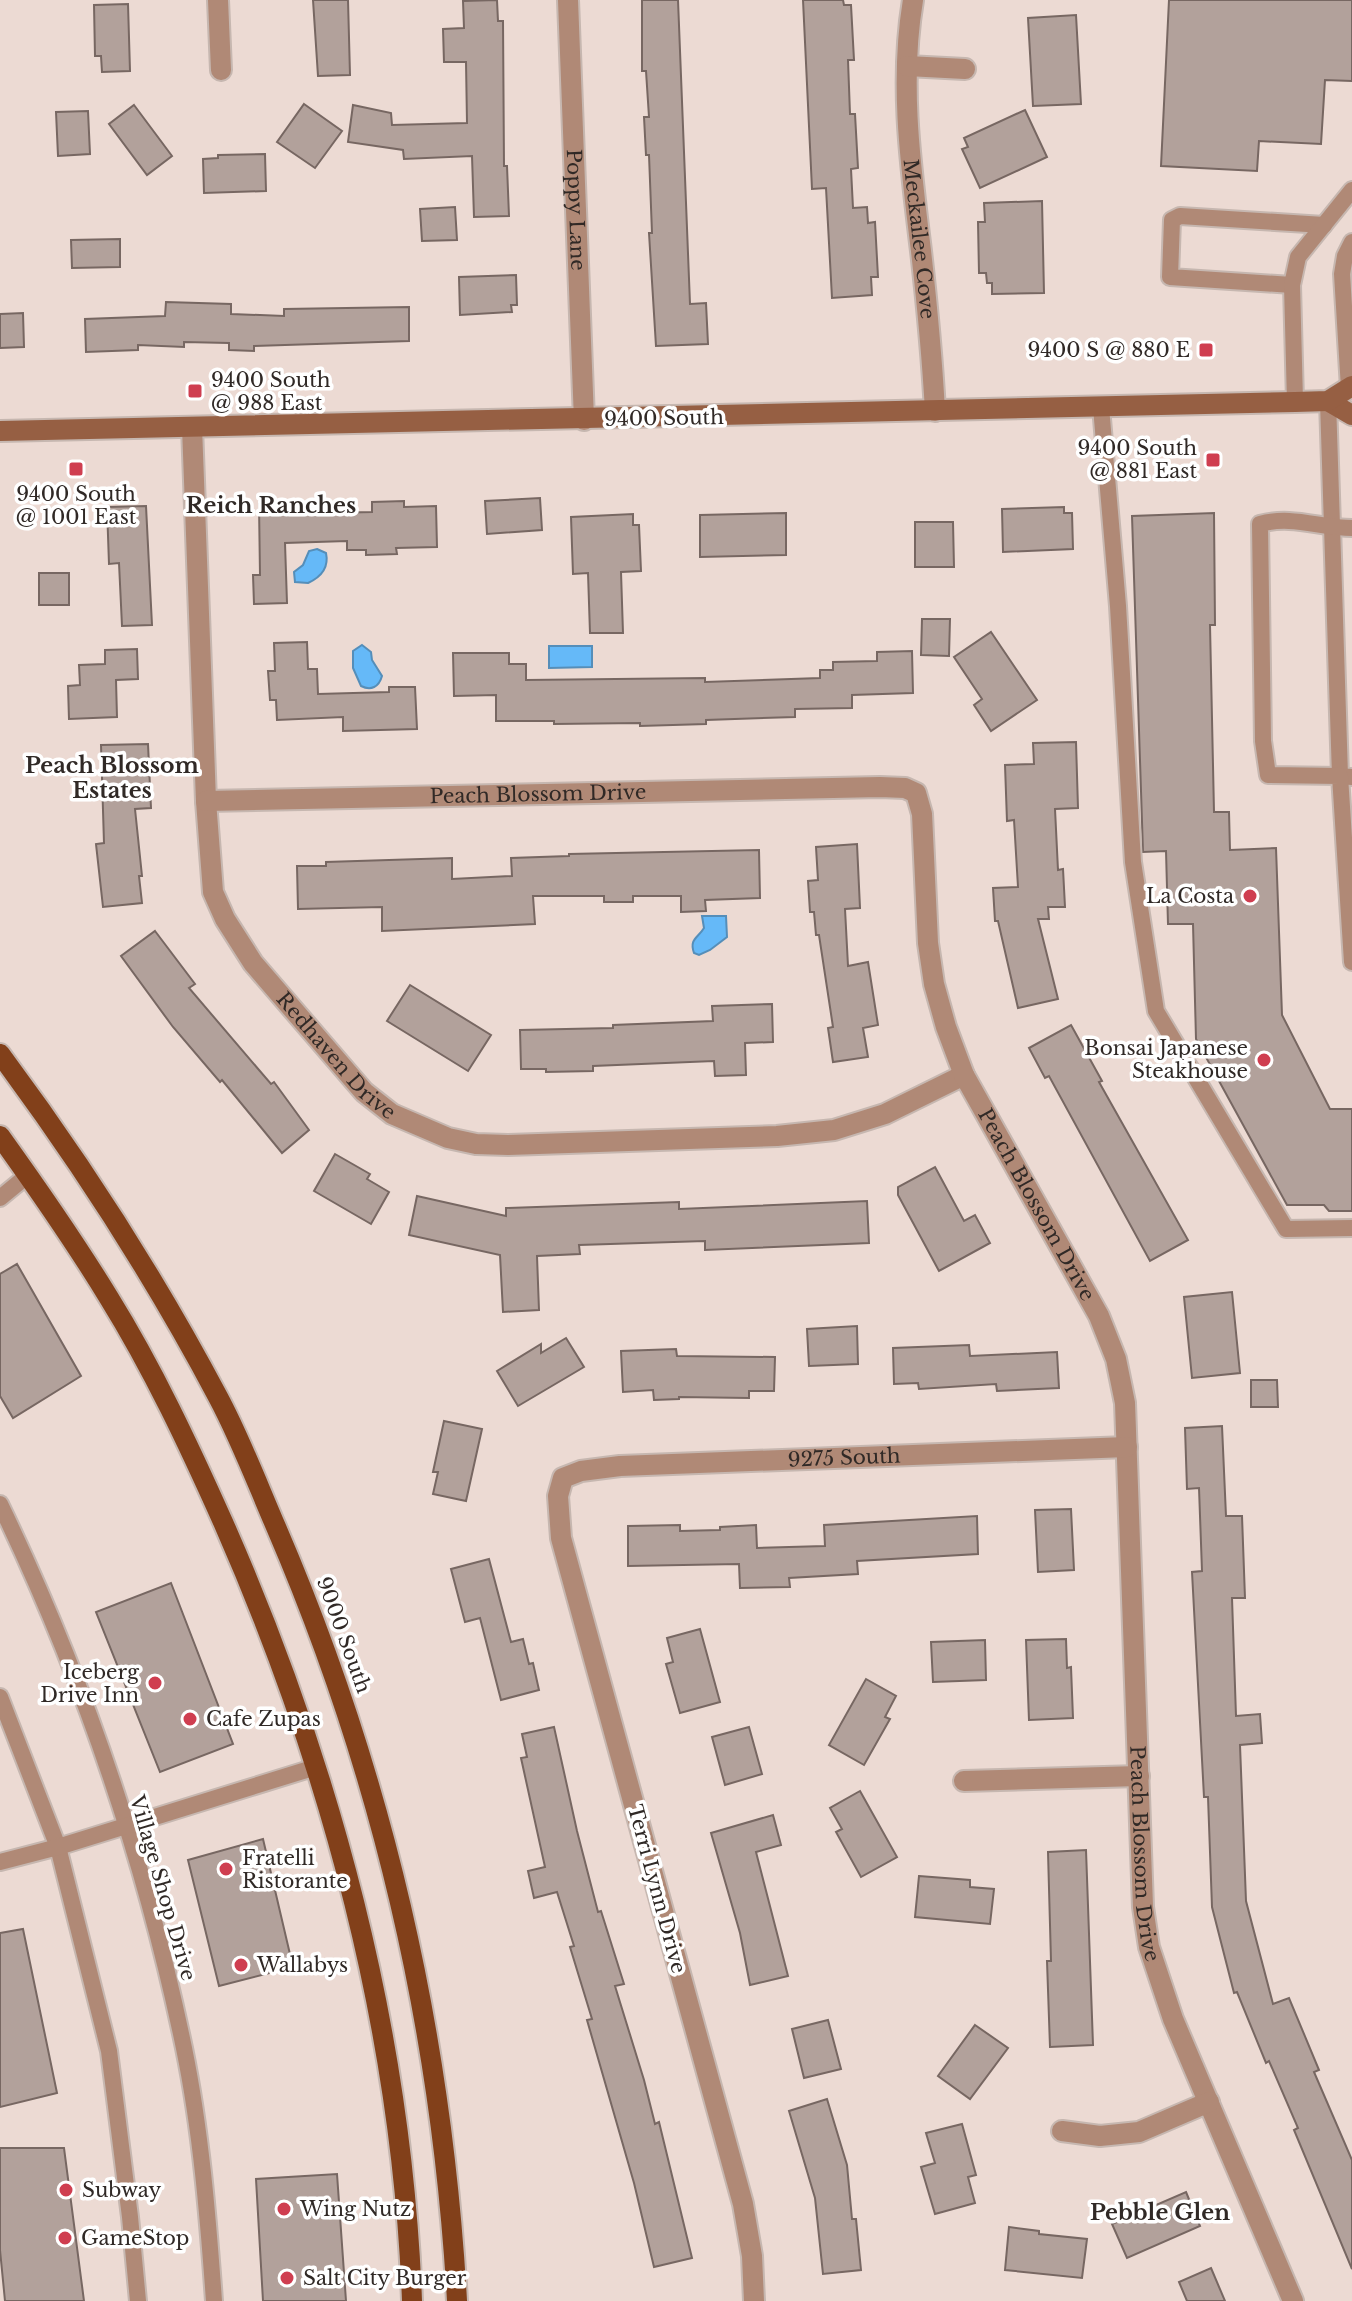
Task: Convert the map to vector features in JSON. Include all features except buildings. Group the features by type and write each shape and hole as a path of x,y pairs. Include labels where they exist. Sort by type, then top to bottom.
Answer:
{"main road":[{"path":"1350,387 1328,401 1352,415"},
{"name":"9400 South","path":"0,431 1328,401"},
{"name":"9000 South","path":"0,1054 64,1140 108,1208 219,1400 322,1640 372,1790 418,1981 448,2173 457,2301"},
{"path":"0,1136 110,1300 177,1424 243,1566 278,1655 346,1868 380,2027 404,2197 412,2301"}],"street":[{"path":"218,0 221,70"},
{"name":"Poppy Lane","path":"568,0 584,420"},
{"name":"Meckailee Cove","path":"913,0 907,66 907,116 935,411"},
{"path":"907,66 965,69"},
{"name":"Redhaven Drive","path":"192,427 206,801 213,892 225,919 253,963 364,1092 392,1114 448,1138 476,1144 508,1145 777,1136 834,1130 885,1114 964,1075"},
{"name":"Peach Blossom Drive","path":"206,801 905,788 916,793 922,814 928,943 934,984 946,1027 964,1075 1099,1316 1116,1359 1125,1403 1143,1907 1149,1947 1173,2019 1293,2301"},
{"name":"9275 South","path":"563,1478 581,1471 620,1466 1127,1447"},
{"name":"Terri Lynn Drive","path":"563,1478 558,1496 561,1538 743,2204 752,2256 754,2301"},
{"path":"964,1781 1139,1776"},
{"path":"1062,2131 1100,2136 1139,2132 1209,2102"}],"lane":[{"path":"1295,402 1292,285 1298,257 1352,190"},
{"path":"1292,285 1170,277 1172,220 1180,216 1324,225"},
{"path":"1350,387 1342,274 1345,256 1352,242"},
{"path":"1328,401 1352,962"},
{"path":"1101,407 1118,606 1133,862 1156,1011 1286,1229 1352,1228"},
{"path":"1346,777 1268,775 1263,741 1260,524 1294,520 1332,528 1352,528"},
{"path":"0,1198 28,1175"},
{"name":"Village Shop Drive","path":"0,1504 35,1578 83,1697 126,1825 160,1941 184,2051 207,2204 214,2301"},
{"path":"0,1697 58,1847 109,2051 138,2301"},
{"path":"0,1862 316,1767"}],"water":[{"path":"317,549 326,553 323,571 308,583 295,582 294,572 303,565 309,551"},
{"path":"362,645 371,652 372,660 382,676 379,683 371,688 361,686 353,668 353,651"},
{"path":"549,646 592,646 592,667 549,668"},
{"path":"702,916 726,916 727,937 699,955 694,953 693,945 704,928"}],"place":[{"name":"9400 S @ 880 E","path":"1206,350"},
{"name":"9400 South @ 988 East","path":"195,391"},
{"name":"9400 South @ 881 East","path":"1213,460"},
{"name":"9400 South @ 1001 East","path":"76,469"},
{"name":"La Costa","path":"1250,896"},
{"name":"Bonsai Japanese Steakhouse","path":"1264,1060"},
{"name":"Iceberg Drive Inn","path":"155,1683"},
{"name":"Cafe Zupas","path":"190,1719"},
{"name":"Fratelli Ristorante","path":"226,1869"},
{"name":"Wallabys","path":"241,1965"},
{"name":"Subway","path":"66,2190"},
{"name":"Wing Nutz","path":"284,2209"},
{"name":"GameStop","path":"65,2238"},
{"name":"Salt City Burger","path":"287,2278"}],"district":[{"name":"Reich Ranches","path":"271,505"},
{"name":"Peach Blossom Estates","path":"112,778"},
{"name":"Pebble Glen","path":"1160,2212"}]}
